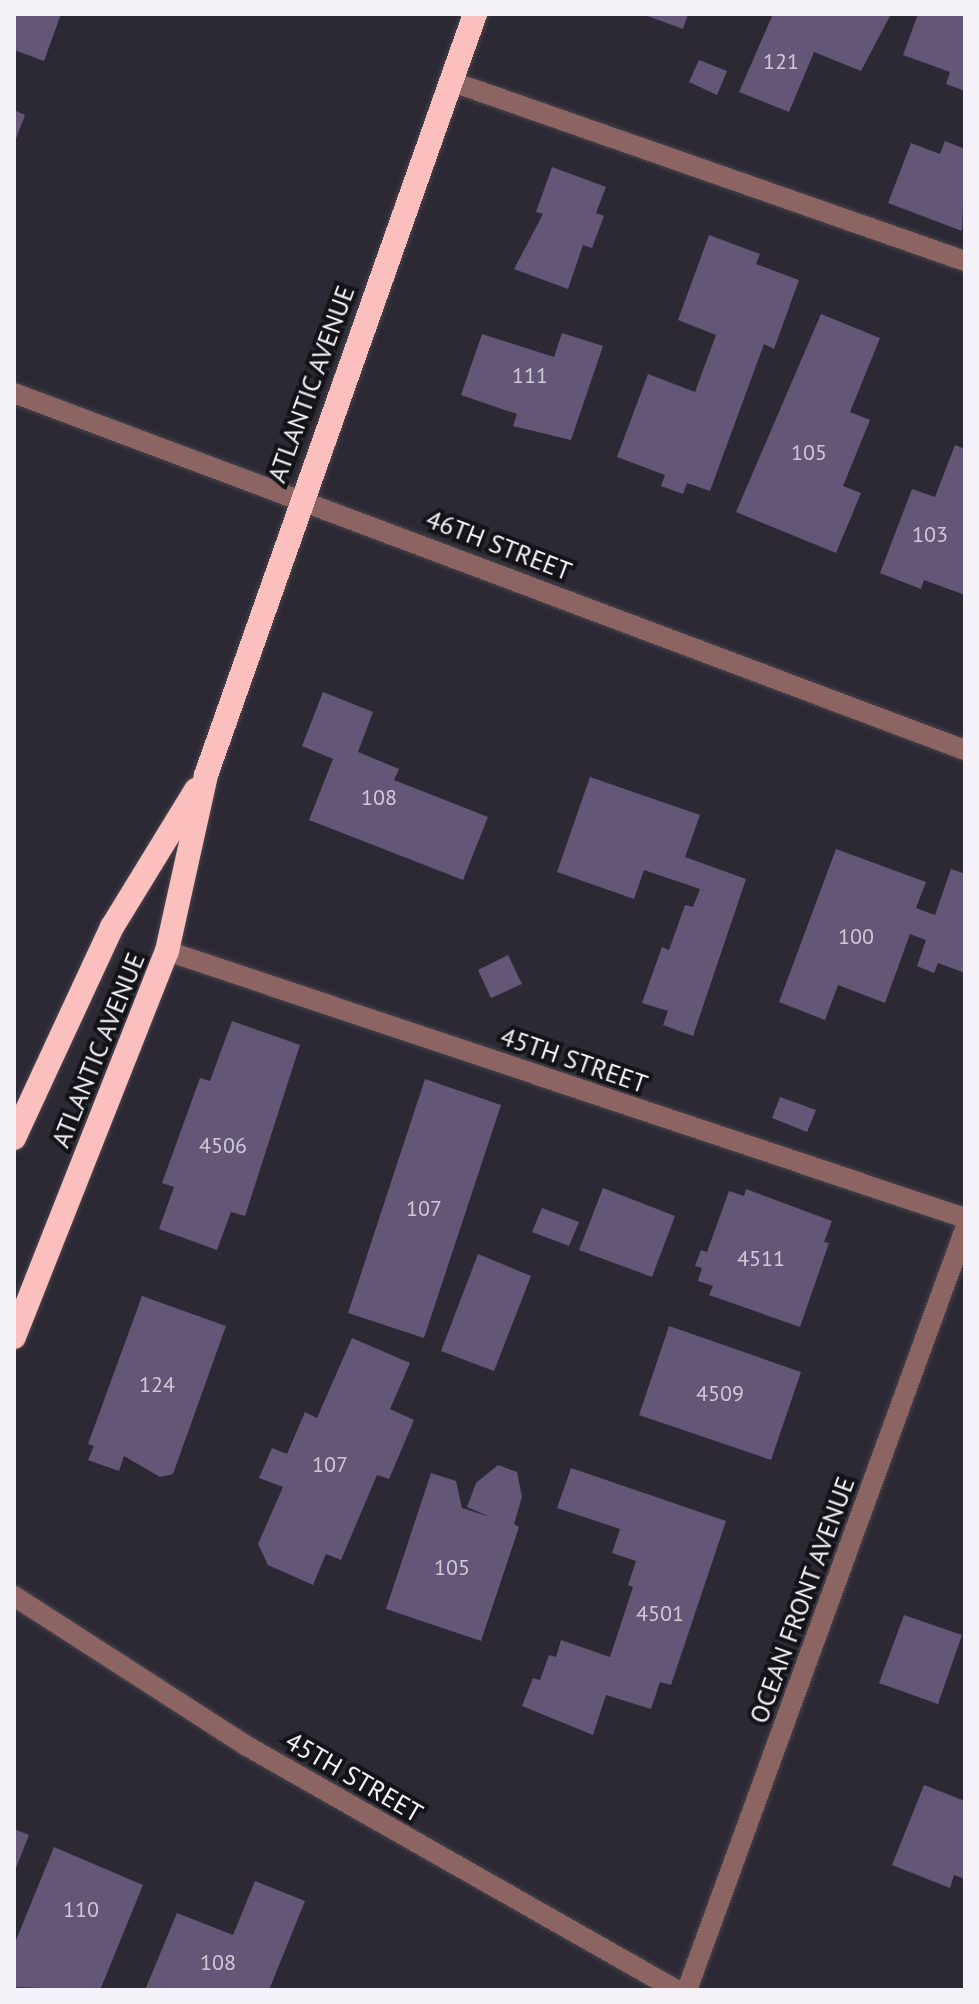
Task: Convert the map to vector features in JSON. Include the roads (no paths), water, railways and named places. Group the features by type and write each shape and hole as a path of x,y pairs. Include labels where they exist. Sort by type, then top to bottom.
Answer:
{"highway":[{"name":"ATLANTIC AVENUE","path":"14,1337 167,951 206,775 300,497 475,14"},
{"name":"ATLANTIC AVENUE","path":"14,1138 112,927 206,775"}],"street":[{"path":"450,81 965,261"},
{"name":"46TH STREET","path":"14,393 300,497 965,750"},
{"name":"45TH STREET","path":"167,951 965,1218"},
{"name":"OCEAN FRONT AVENUE","path":"687,1990 965,1229"},
{"name":"45TH STREET","path":"14,1596 245,1745 677,1990"}]}
